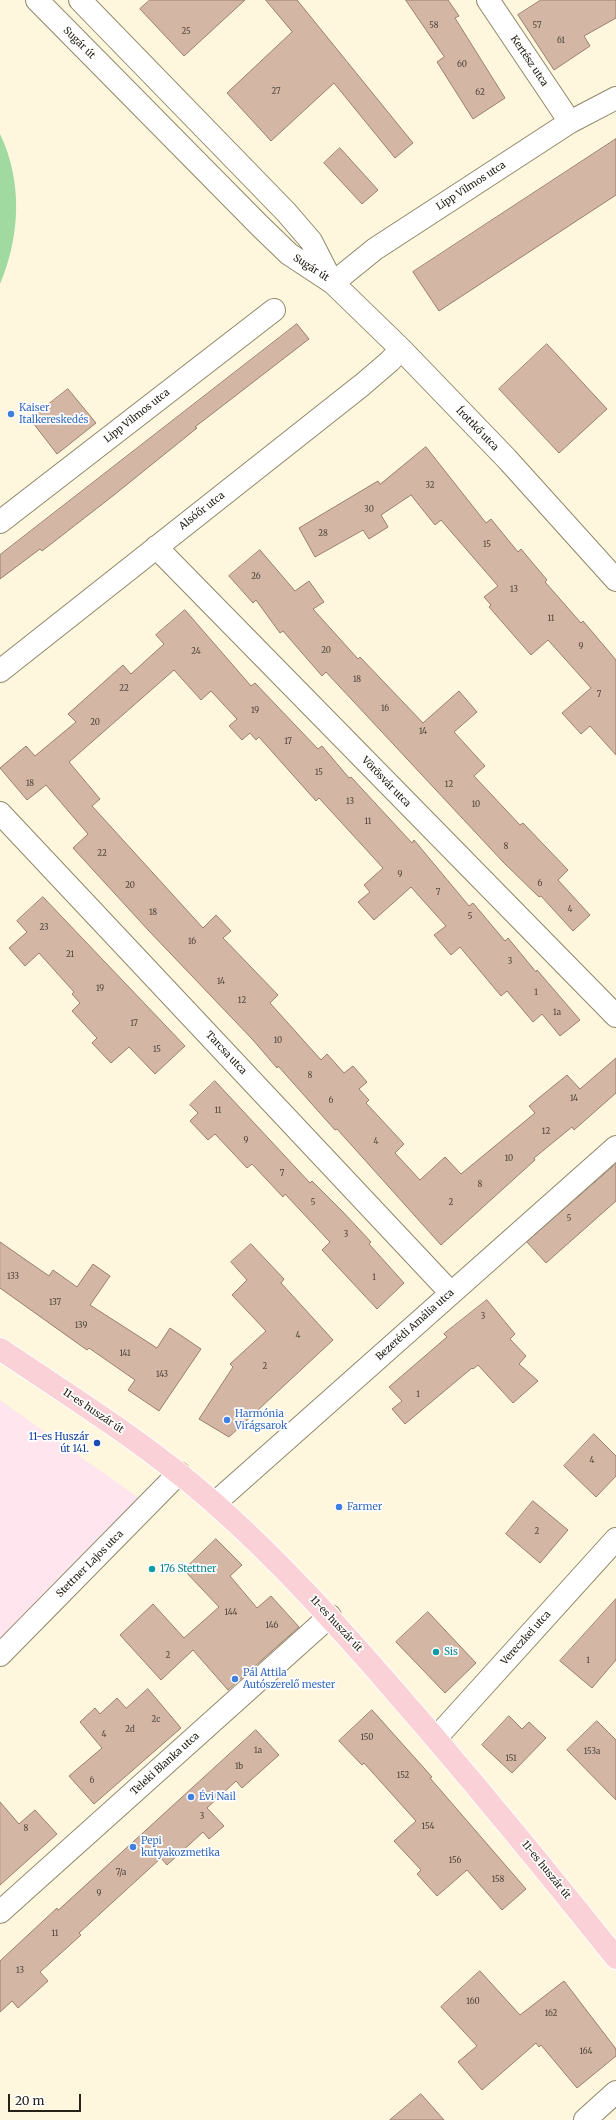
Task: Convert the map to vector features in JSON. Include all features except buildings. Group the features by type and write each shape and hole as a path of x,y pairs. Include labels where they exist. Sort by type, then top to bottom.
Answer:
{"main road":[{"name":"11-es huszár út","path":"0,1349 128,1434 180,1473 215,1503 330,1616 495,1807 616,1958"}],"street":[{"name":"Sugár út","path":"36,0 289,254 333,283"},
{"name":"Sugár út","path":"80,0 286,212 311,241 333,283"},
{"name":"Kertész utca","path":"488,0 570,122"},
{"name":"Lipp Vilmos utca","path":"333,283 375,249 570,122 616,98"},
{"name":"Írottkő utca","path":"333,283 401,349 507,459 616,580"},
{"name":"Lipp Vilmos utca","path":"0,522 274,310"},
{"name":"Alsóőr utca","path":"0,671 362,385 390,361 401,349"},
{"name":"Vörösvár utca","path":"156,547 616,1016"},
{"name":"Tarcsa utca","path":"0,813 451,1293"},
{"name":"Bezerédi Amália utca","path":"215,1503 616,1147"},
{"name":"Stettner Lajos utca","path":"0,1655 180,1473"},
{"name":"Vereczkei utca","path":"436,1738 616,1539"},
{"name":"Teleki Blanka utca","path":"0,1912 330,1616"},
{"path":"585,2120 616,2092"}],"shaded area":[{"path":"0,1400 153,1508 0,1664"}],"green space":[{"path":"0,134 13,171 16,209 12,247 0,284"}],"place":[{"name":"Kaiser Italkereskedés","path":"11,414"},
{"name":"Harmónia Virágsarok","path":"227,1420"},
{"name":"11-es Huszár út 141.","path":"97,1443"},
{"name":"Farmer","path":"339,1507"},
{"name":"176 Stettner","path":"152,1569"},
{"name":"Sis","path":"436,1652"},
{"name":"Pál Attila Autószerelő mester","path":"235,1679"},
{"name":"Évi Nail","path":"191,1797"},
{"name":"Pepi kutyakozmetika","path":"133,1847"}]}
